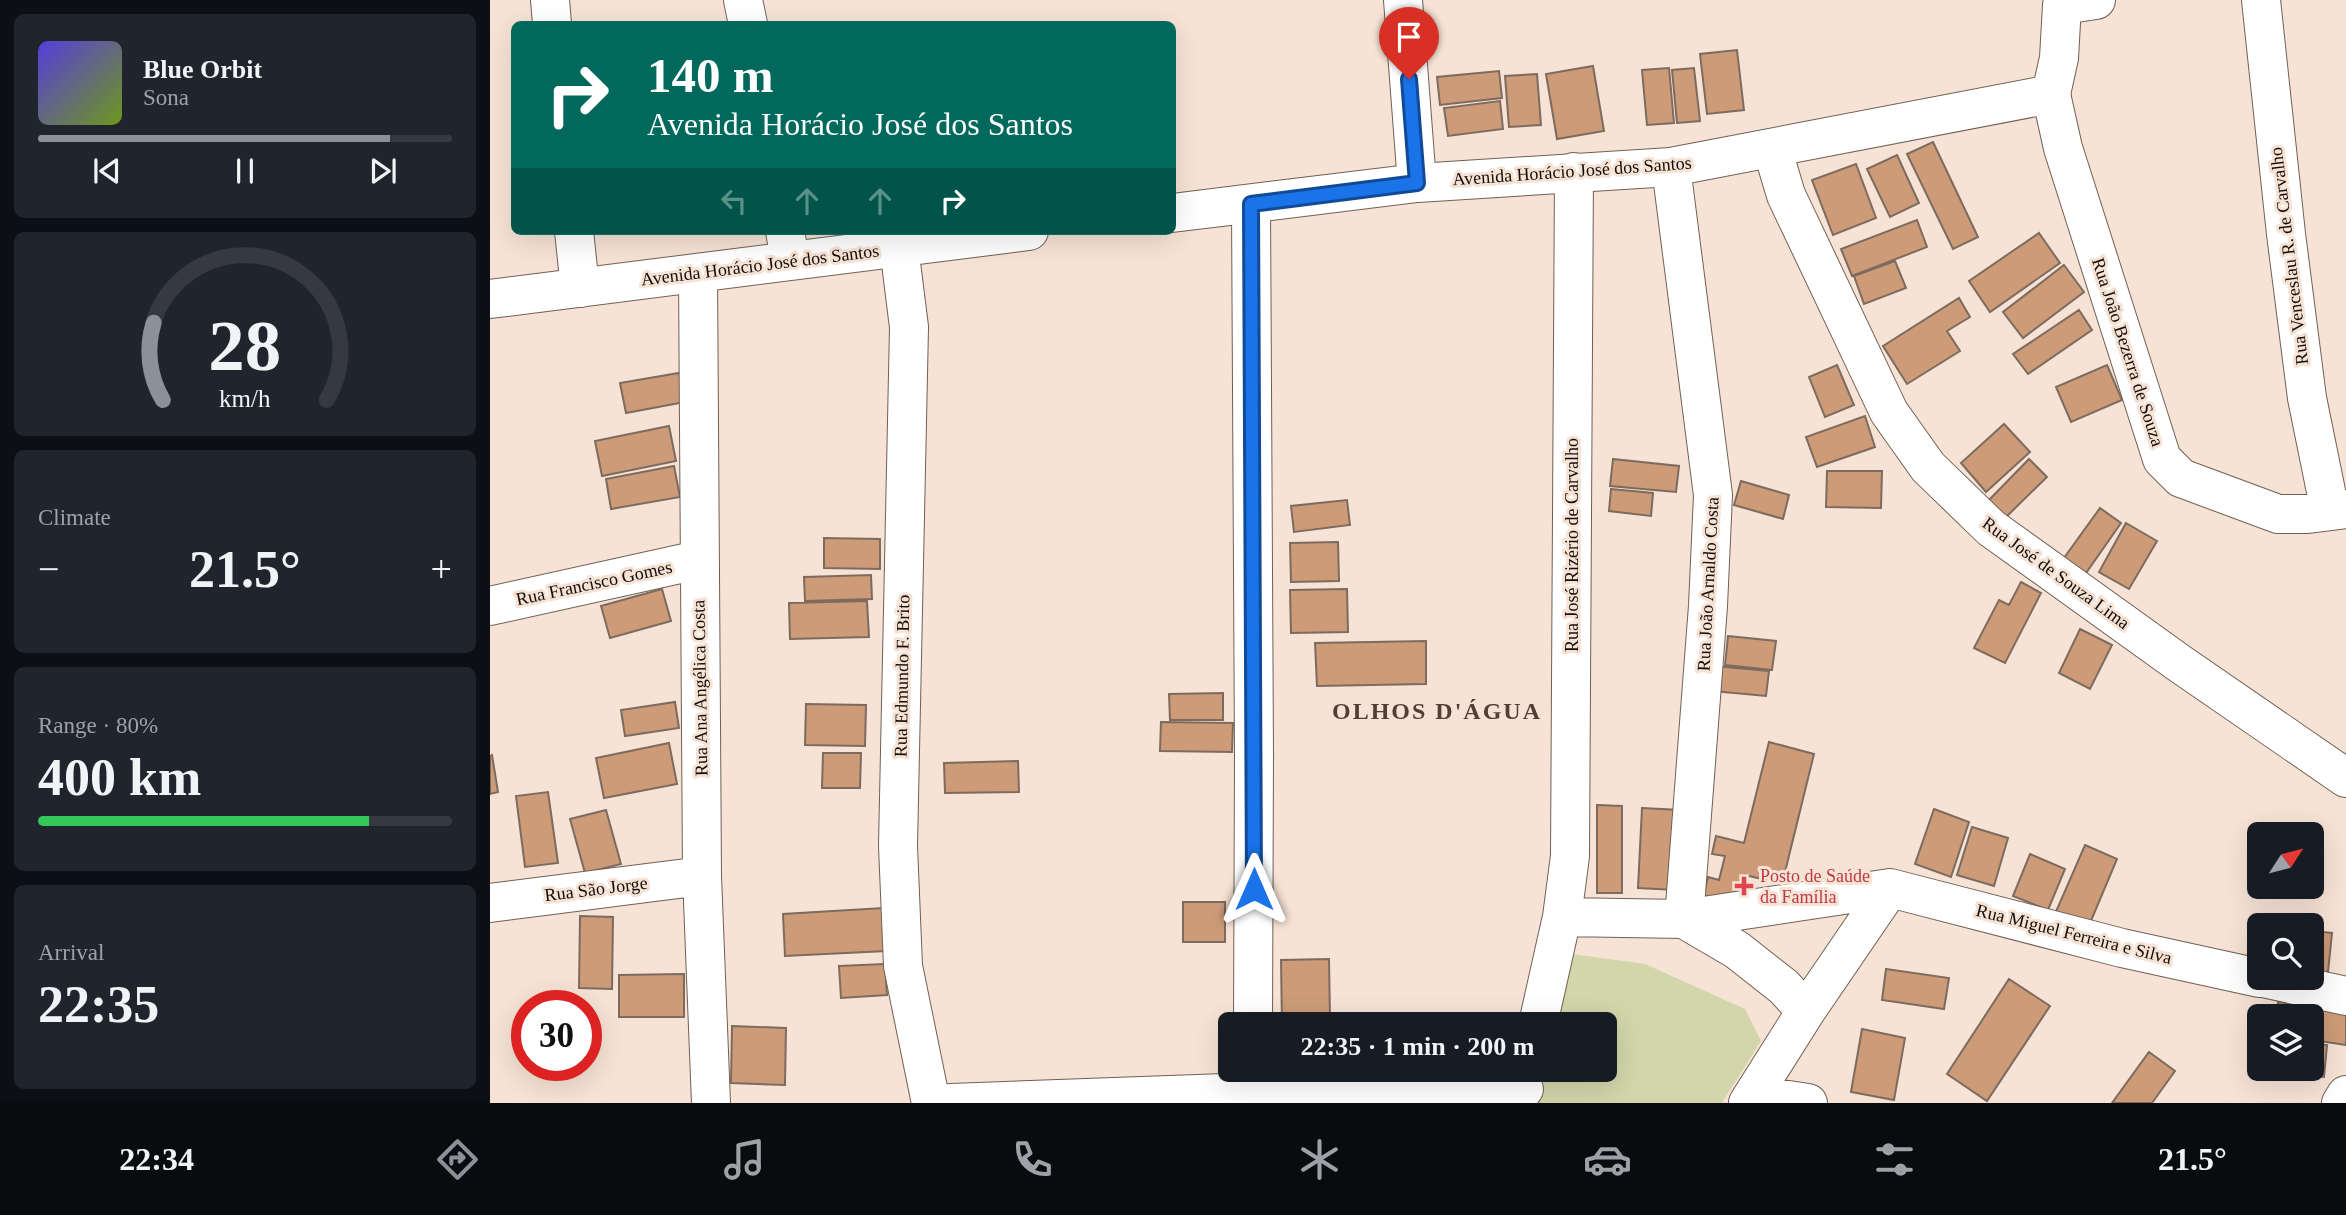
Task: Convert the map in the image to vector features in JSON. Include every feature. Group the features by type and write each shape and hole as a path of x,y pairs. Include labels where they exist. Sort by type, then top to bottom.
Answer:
{"street":[{"path":"550,0 552,21"},
{"path":"743,0 747,21"},
{"path":"1403,0 1417,183"},
{"name":"Rua Venceslau R. de Carvalho","path":"2261,0 2306,398 2338,510"},
{"path":"2051,94 2073,2"},
{"name":"Avenida Horácio José dos Santos","path":"1176,213 1417,183 1671,167 2051,94"},
{"name":"Rua João Bezerra de Souza","path":"2051,94 2063,148 2162,459 2181,478 2278,514 2338,510"},
{"name":"Rua José de Souza Lima","path":"1772,149 1786,195 1888,412 1928,467 1991,528 2179,663 2346,778"},
{"name":"Rua João Arnaldo Costa","path":"1671,167 1713,495 1709,607 1684,919"},
{"name":"Rua José Rizério de Carvalho","path":"1541,1012 1562,918 1570,856 1574,172"},
{"path":"1251,204 1253,1012"},
{"path":"574,235 580,288"},
{"name":"Avenida Horácio José dos Santos","path":"490,299 698,273 787,246 899,247 996,235"},
{"name":"Rua Edmundo F. Brito","path":"899,247 909,327 898,846 903,966 931,1103"},
{"name":"Rua Ana Angélica Costa","path":"698,273 702,876 711,1103"},
{"name":"Rua Francisco Gomes","path":"490,606 698,560"},
{"name":"Rua São Jorge","path":"490,902 702,876"},
{"path":"1562,918 1684,919 1890,888"},
{"path":"1808,1103 1751,1099 1806,1011 1890,888"},
{"name":"Rua Miguel Ferreira e Silva","path":"1890,888 2122,948 2247,975"},
{"path":"1684,919 1737,950 1784,987 1806,1011"},
{"name":"Rua Miguel Ferreira e Silva","path":"2318,990 2346,996"},
{"path":"951,1103 1054,1101 1234,1082"},
{"path":"1330,1082 1524,1087"},
{"path":"2341,1103 2346,1096"}],"green space":[{"path":"1565,953 1645,964 1745,1009 1761,1041 1722,1103 1530,1103 1535,1082 1617,1082 1617,1012 1552,1012"}],"building":[{"path":"1737,50 1744,110 1707,114 1700,54"},
{"path":"1593,66 1604,131 1557,139 1546,74"},
{"path":"1669,68 1674,123 1647,125 1642,70"},
{"path":"1694,68 1700,121 1677,123 1672,70"},
{"path":"1499,71 1502,98 1440,105 1437,77"},
{"path":"1537,74 1541,125 1509,127 1505,76"},
{"path":"1500,101 1503,129 1448,136 1444,108"},
{"path":"1933,142 1978,237 1953,249 1907,154"},
{"path":"1897,155 1919,203 1890,217 1867,169"},
{"path":"1856,164 1876,218 1833,235 1812,180"},
{"path":"1917,220 1927,247 1852,276 1841,249"},
{"path":"2039,233 2060,263 1990,312 1969,281"},
{"path":"1895,261 1906,288 1864,304 1854,276"},
{"path":"2064,265 2084,292 2023,338 2003,312"},
{"path":"1959,298 1970,317 1947,331 1960,351 1907,384 1883,346"},
{"path":"2079,310 2092,330 2028,374 2013,354"},
{"path":"1837,365 1854,405 1825,417 1809,377"},
{"path":"2107,365 2122,400 2071,422 2056,387"},
{"path":"679,373 685,402 626,413 620,383"},
{"path":"1865,416 1875,447 1817,467 1806,437"},
{"path":"2004,424 2030,452 1986,492 1961,463"},
{"path":"669,426 676,461 602,476 595,441"},
{"path":"1613,459 1679,466 1676,492 1610,486"},
{"path":"2029,459 2047,477 2005,518 1988,501"},
{"path":"674,466 680,497 611,509 606,479"},
{"path":"1827,471 1882,471 1881,508 1826,507"},
{"path":"1741,481 1789,495 1783,519 1734,505"},
{"path":"1611,489 1653,493 1651,516 1609,511"},
{"path":"1347,500 1350,525 1294,532 1291,506"},
{"path":"2100,508 2121,523 2086,573 2064,558"},
{"path":"2126,523 2157,541 2129,589 2099,572"},
{"path":"824,538 880,539 880,569 824,568"},
{"path":"1338,542 1339,581 1291,582 1290,543"},
{"path":"871,575 872,599 805,601 804,577"},
{"path":"2021,582 2041,593 2005,663 1974,648 1999,600 2009,605"},
{"path":"662,589 671,621 610,638 601,606"},
{"path":"1347,589 1348,632 1291,633 1290,590"},
{"path":"867,601 869,637 790,639 789,603"},
{"path":"2080,629 2112,645 2090,689 2059,673"},
{"path":"1728,636 1776,641 1772,670 1725,665"},
{"path":"1426,641 1426,684 1317,686 1315,643"},
{"path":"1715,666 1769,671 1766,696 1713,691"},
{"path":"1223,693 1223,720 1170,720 1169,694"},
{"path":"675,702 679,728 625,736 621,710"},
{"path":"806,704 866,705 865,746 805,745"},
{"path":"1161,722 1233,723 1232,752 1160,751"},
{"path":"1769,742 1814,754 1784,876 1769,873 1766,880 1745,875 1737,909 1702,900 1708,877 1719,880 1725,856 1712,854 1716,836 1744,843"},
{"path":"669,743 677,784 604,798 596,758"},
{"path":"823,753 861,753 860,788 822,788"},
{"path":"492,755 498,792 490,794 490,756"},
{"path":"1018,761 1019,792 945,793 944,763"},
{"path":"548,792 558,863 525,867 516,796"},
{"path":"1597,805 1622,806 1622,893 1597,893"},
{"path":"1642,808 1681,810 1676,890 1638,888"},
{"path":"1934,809 1969,822 1951,877 1915,864"},
{"path":"606,810 621,864 585,873 570,819"},
{"path":"1972,827 2008,838 1994,886 1957,875"},
{"path":"2085,845 2117,859 2088,928 2055,914"},
{"path":"2030,854 2065,869 2048,910 2013,896"},
{"path":"1183,902 1225,902 1225,942 1183,942"},
{"path":"883,908 886,951 785,956 783,914"},
{"path":"580,916 613,917 612,989 579,988"},
{"path":"2324,932 2332,933 2328,972 2324,972"},
{"path":"1329,959 1330,1012 1282,1012 1281,960"},
{"path":"885,964 887,995 841,998 839,966"},
{"path":"1886,969 1949,978 1944,1009 1882,1000"},
{"path":"684,974 684,1017 619,1017 619,975"},
{"path":"2009,979 2050,1006 1987,1101 1947,1074"},
{"path":"2324,1007 2346,1010 2346,1045 2324,1042"},
{"path":"732,1026 786,1028 785,1085 731,1083"},
{"path":"1862,1029 1905,1038 1894,1100 1851,1092"},
{"path":"2324,1045 2327,1045 2324,1077"},
{"path":"2149,1052 2175,1071 2152,1103 2112,1103"}],"place":[{"name":"Posto de Saúde da Família","path":"1744,886"}],"district":[{"name":"OLHOS D'ÁGUA","path":"1437,711"}],"route":[{"path":"1254,889 1251,204 1417,183 1409,79"}]}
